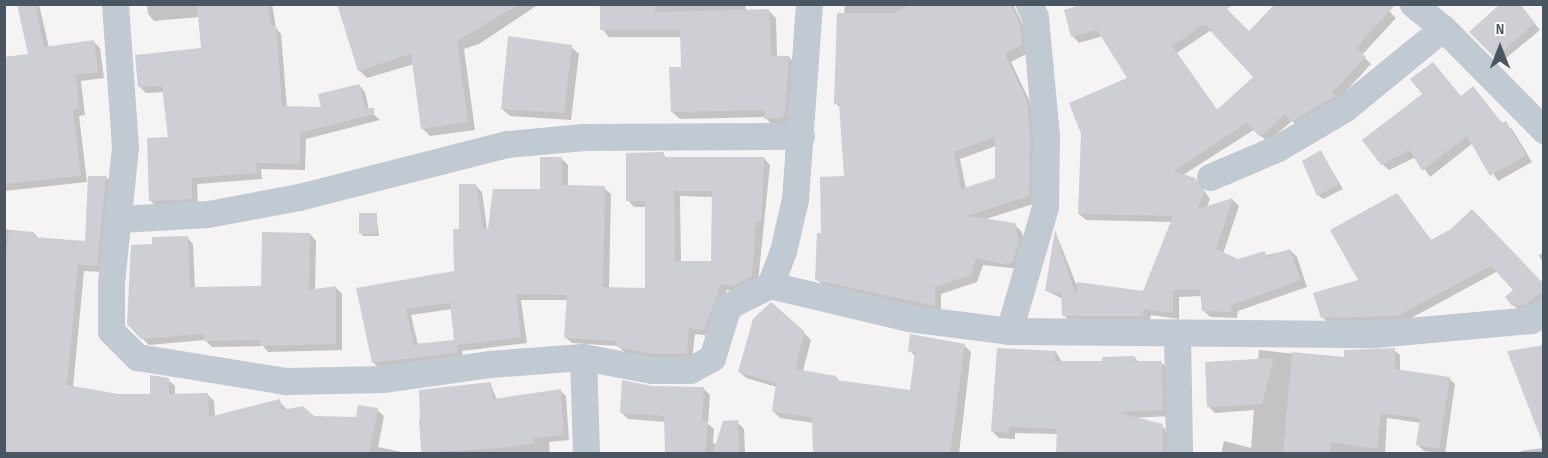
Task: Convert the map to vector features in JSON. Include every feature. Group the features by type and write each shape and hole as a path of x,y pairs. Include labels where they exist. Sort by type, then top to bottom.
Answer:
{"street":[{"path":"115,4 125,147 111,331 137,357 286,381 384,379 489,364 583,357 652,370 690,370 712,358 728,306 770,285 908,318 1009,331 1375,334 1531,320 1544,311"},
{"path":"770,285 783,251 795,199 809,4"},
{"path":"1009,331 1045,207 1046,136 1035,17 1029,4"},
{"path":"1210,177 1278,148 1344,109 1427,12 1544,130"},
{"path":"119,219 208,214 299,197 507,144 584,137 801,136"},
{"path":"1177,334 1179,453"},
{"path":"583,357 586,453"}],"building":[{"path":"17,4 35,4 44,47 94,40 98,72 76,75 79,109 73,110 81,176 4,184 4,57 28,54"},
{"path":"197,4 268,4 271,26 276,26 282,106 321,107 318,94 359,84 365,108 374,108 374,114 300,133 300,164 256,163 257,173 192,178 192,199 149,201 147,138 168,137 162,86 138,87 135,55 201,48"},
{"path":"337,4 520,4 457,41 468,122 421,129 411,54 358,71"},
{"path":"600,4 655,4 655,12 769,9 771,56 789,56 785,113 781,118 764,119 764,110 671,112 669,67 681,67 680,30 600,30"},
{"path":"911,4 1010,4 1020,23 1022,45 1005,54 1027,101 1030,137 1029,196 967,216 1015,223 1019,241 1013,262 1003,264 976,258 971,275 935,287 935,306 815,280 817,233 821,233 820,177 844,176 839,104 834,104 837,13 896,13","holes":["995,137 995,178 961,189 954,152"]},
{"path":"1083,4 1234,4 1227,9 1249,31 1275,4 1396,4 1356,48 1366,57 1332,93 1335,96 1291,122 1285,114 1260,137 1247,123 1174,171 1195,178 1204,191 1198,209 1233,198 1216,249 1238,259 1265,251 1266,257 1290,249 1301,280 1232,305 1231,312 1202,311 1200,290 1173,290 1173,313 1144,309 1143,316 1062,316 1061,293 1045,291 1055,230 1076,296 1077,282 1143,291 1173,216 1078,214 1081,134 1069,103 1127,78 1097,30 1071,37 1064,10","holes":["1204,24 1253,77 1217,110 1172,46"]},
{"path":"1500,4 1520,4 1535,23 1495,58 1469,32"},
{"path":"508,36 572,45 564,113 501,109"},
{"path":"1433,62 1461,96 1473,86 1502,123 1506,121 1526,155 1490,176 1467,136 1422,171 1410,150 1381,165 1362,140 1422,94 1410,79"},
{"path":"1321,150 1339,184 1317,196 1302,161"},
{"path":"664,152 664,157 764,157 761,221 756,221 752,276 733,286 721,284 704,330 689,328 687,354 653,354 617,347 617,341 564,338 567,295 516,294 521,337 457,345 457,353 372,363 356,288 454,271 453,229 459,229 459,184 476,184 483,229 488,229 493,189 540,189 540,157 562,157 562,185 605,186 603,287 645,288 645,201 626,201 626,153","holes":["674,191 712,191 711,261 675,261","450,303 454,340 414,344 415,351 406,309"]},
{"path":"88,176 106,176 97,266 78,265 67,385 118,394 150,394 150,375 169,378 169,394 208,393 209,417 280,399 282,410 303,406 314,416 356,417 358,405 378,408 369,453 4,453 4,277 9,230 34,232 34,237 85,241"},
{"path":"1397,193 1431,240 1451,229 1472,209 1544,284 1544,291 1524,305 1512,306 1505,297 1513,290 1491,266 1397,316 1321,318 1313,293 1358,280 1330,230"},
{"path":"359,213 377,213 377,234 359,234"},
{"path":"262,232 310,233 309,290 336,286 336,344 260,346 260,340 204,341 204,334 141,339 127,324 131,245 152,244 152,237 188,236 190,287 261,286"},
{"path":"771,302 804,331 796,369 836,376 836,380 910,390 915,352 908,352 910,334 965,344 950,453 813,453 812,418 772,411 776,383 738,372 753,319"},
{"path":"1544,345 1544,442 1542,442 1507,351"},
{"path":"997,348 1056,351 1055,361 1102,361 1102,357 1135,356 1135,361 1162,361 1163,410 1115,412 1163,424 1163,453 1056,453 1057,429 1009,427 1009,433 991,431"},
{"path":"1395,348 1395,369 1450,377 1439,449 1416,445 1420,418 1381,413 1377,449 1331,442 1330,453 1283,453 1292,352 1344,357 1344,350"},
{"path":"1274,358 1262,404 1207,407 1205,362"},
{"path":"622,380 652,386 704,387 702,421 708,421 705,453 665,453 664,416 620,413"},
{"path":"491,382 493,399 561,389 564,435 533,438 534,443 501,448 421,453 419,390"},
{"path":"738,420 739,453 713,453 723,421"}]}
